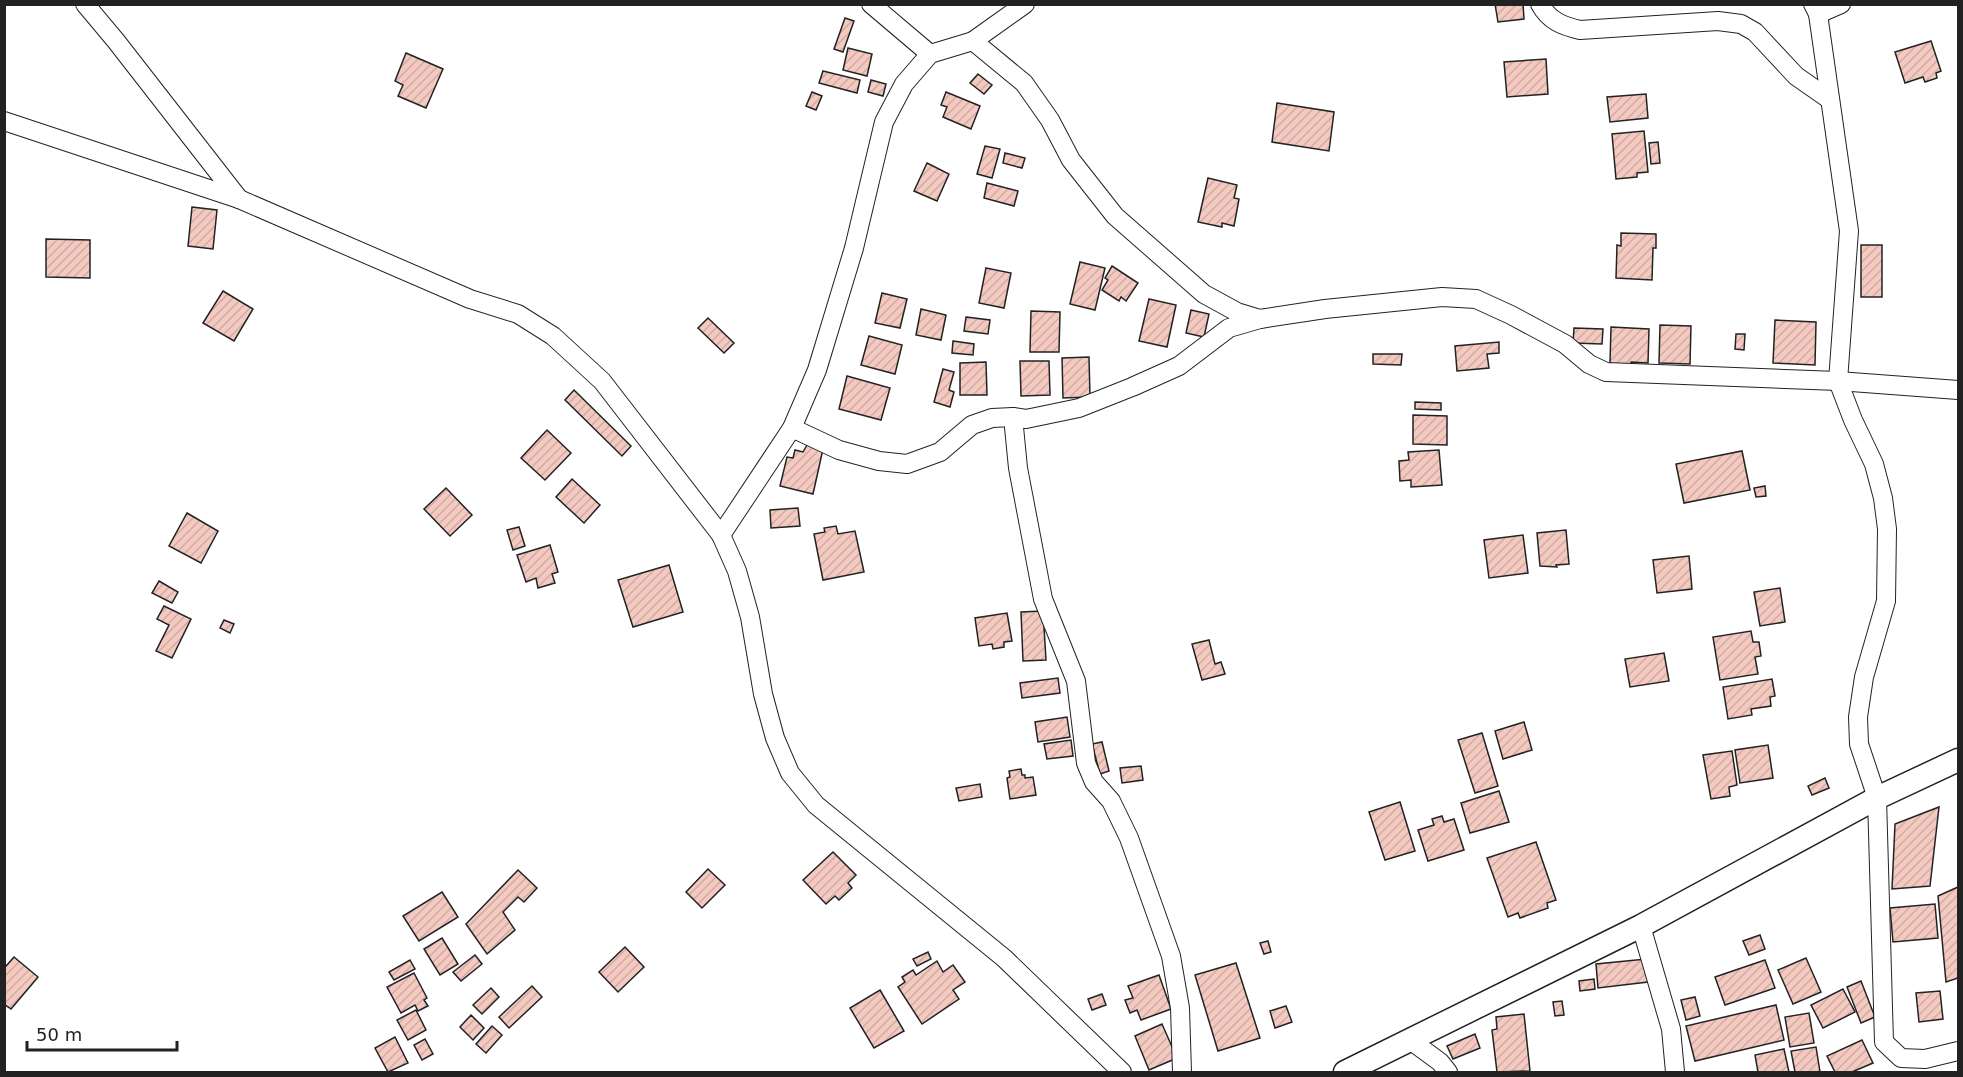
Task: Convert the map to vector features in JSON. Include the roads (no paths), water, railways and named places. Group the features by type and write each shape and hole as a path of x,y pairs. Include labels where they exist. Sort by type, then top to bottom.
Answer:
{"street":[{"path":"85,4 239,199"},
{"path":"871,4 930,54"},
{"path":"721,535 792,428 817,370 850,259 884,122 904,84 930,54 973,40 1025,4"},
{"path":"1540,4 1545,15 1563,26 1580,30 1718,21 1741,24 1755,32 1796,76 1829,99"},
{"path":"1841,4 1815,9 1849,231 1838,381 1874,464 1883,498 1887,529 1886,601 1864,676 1858,717 1859,744 1877,798 1884,1042 1901,1058 1925,1059 1959,1050"},
{"path":"973,40 1024,83 1050,120 1071,160 1115,216 1204,294 1237,312 1260,319"},
{"path":"4,121 239,199 470,299 518,314 554,336 602,381 721,535 737,571 750,617 763,694 775,738 790,774 816,805 1004,958 1122,1072"},
{"path":"792,428 838,450 879,461 907,464 940,452 972,425 992,418 1026,419 1079,408 1132,387 1179,366 1229,328 1260,319 1324,309 1442,297 1476,299 1511,315 1565,344 1589,364 1606,372 1838,381 1959,390"},
{"path":"1013,417 1018,468 1043,599 1076,681 1086,763 1094,782 1111,801 1129,838 1171,956 1180,1008 1182,1072"},
{"path":"1345,1072 1641,926 1877,798 1959,760"},
{"path":"1641,926 1671,1029 1675,1072"},
{"path":"1410,1040 1440,1062 1448,1072"}]}
